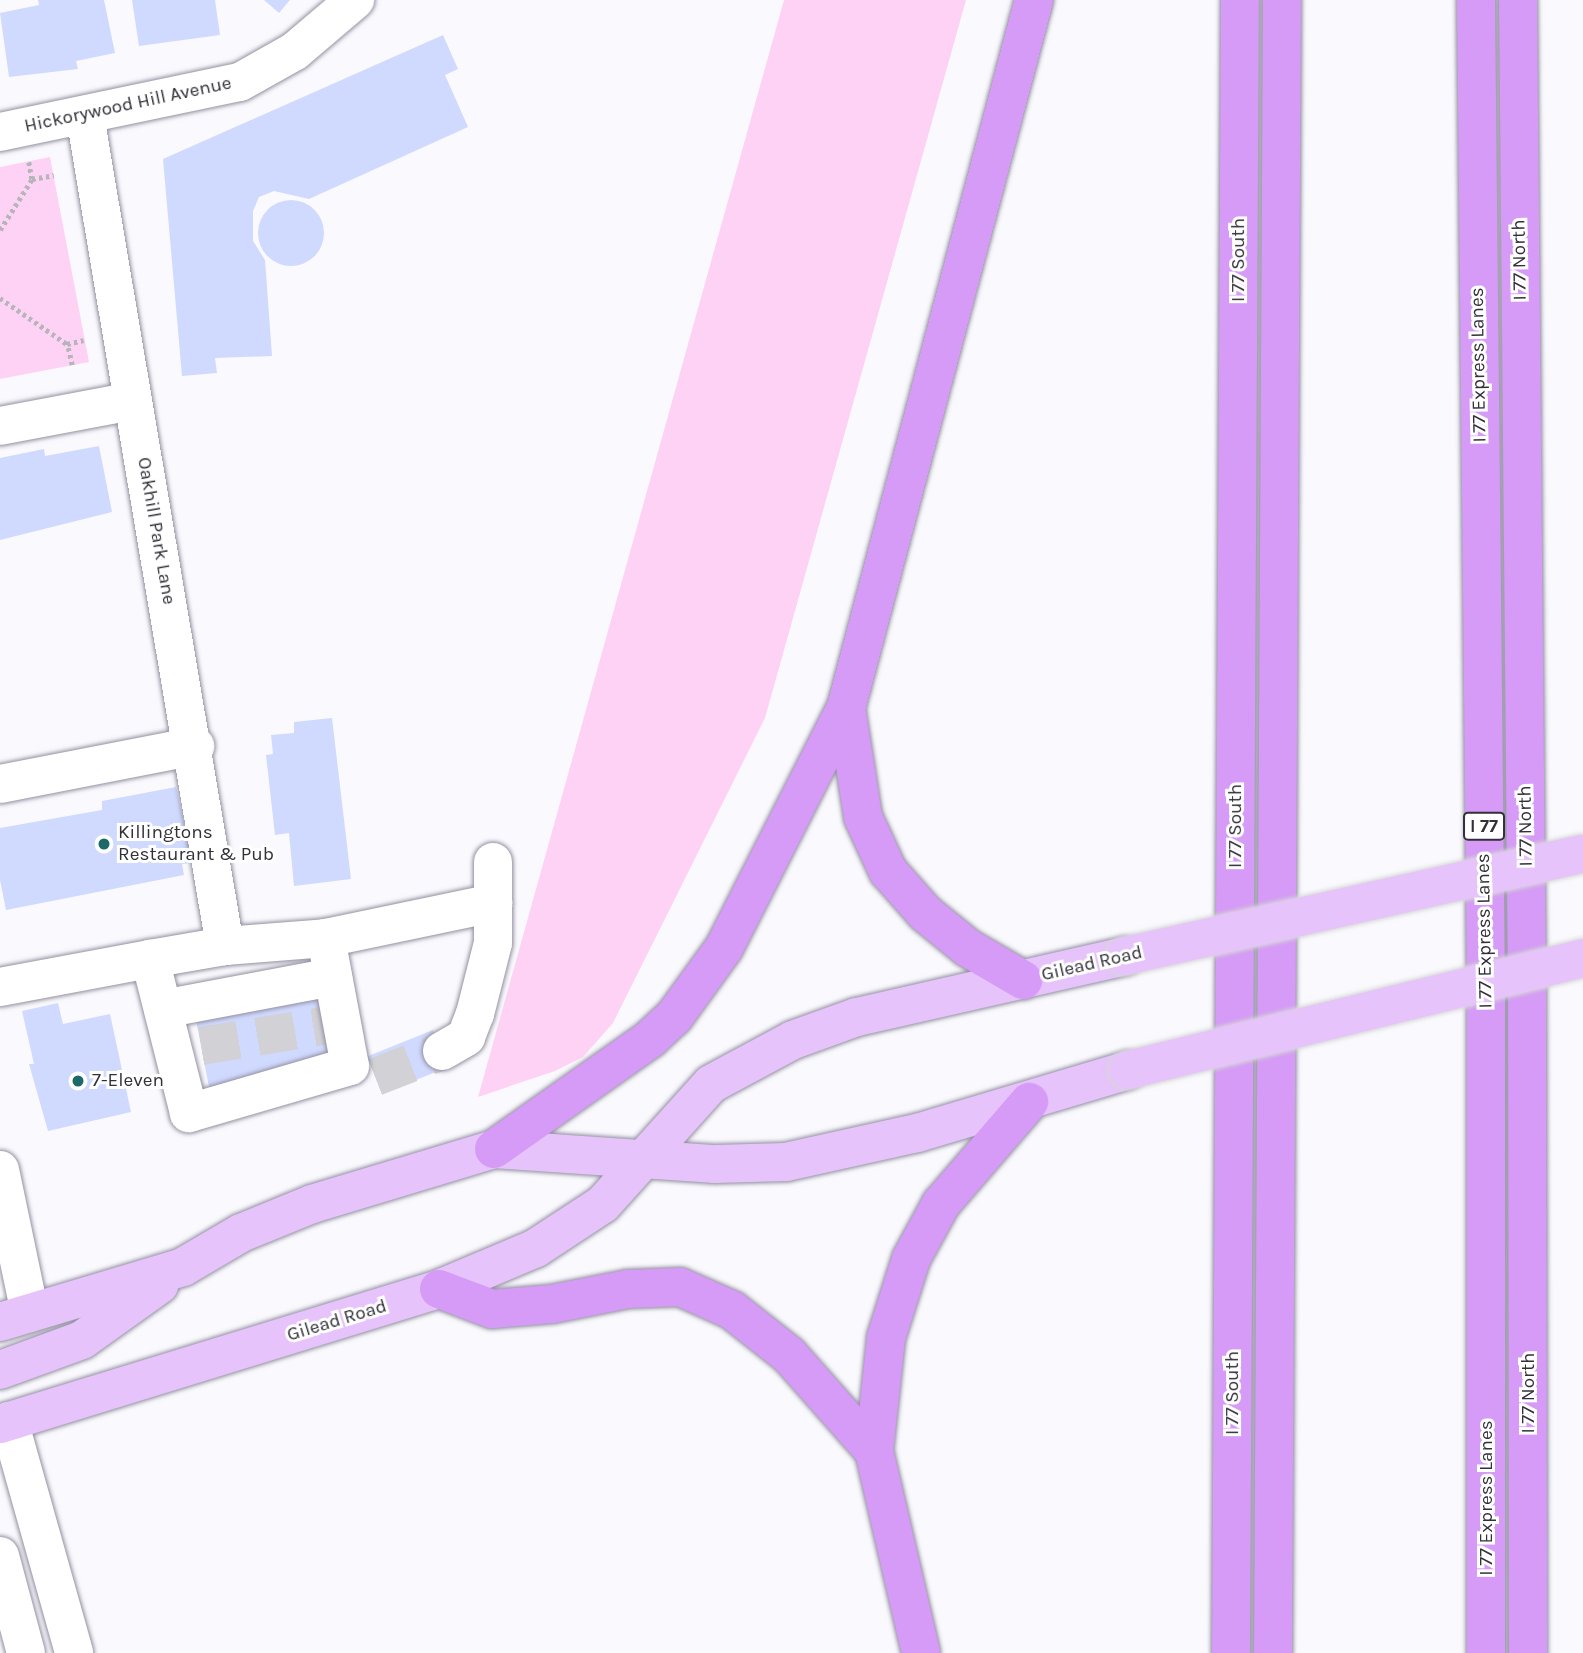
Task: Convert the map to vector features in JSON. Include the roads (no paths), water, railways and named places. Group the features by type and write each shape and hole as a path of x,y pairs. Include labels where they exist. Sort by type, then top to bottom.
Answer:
{"highway":[{"path":"494,1149 650,1039 674,1017 724,948 846,708 1034,0"},
{"name":"I 77 South","path":"1231,1653 1240,0"},
{"path":"1273,1653 1282,0"},
{"name":"I 77 Express Lanes","path":"1476,0 1486,987 1486,1653"},
{"name":"I 77 North","path":"1518,0 1527,987 1528,1653"},
{"path":"846,708 863,817 888,871 936,922 968,948 1023,980"},
{"path":"921,1653 874,1451 886,1338 911,1259 941,1204 1029,1102"},
{"path":"439,1289 492,1309 552,1304 628,1289 680,1287 732,1310 789,1355 874,1451"}],"main road":[{"name":"Gilead Road","path":"5,1423 439,1289 536,1248 603,1204 711,1084 793,1040 857,1017 1583,854"},
{"path":"0,1370 82,1340 183,1267 241,1233 312,1204 494,1149 642,1159 786,1162 882,1142 1029,1102 1128,1070 1583,958"},
{"path":"15,1318 183,1267"}],"street":[{"name":"Hickorywood Hill Avenue","path":"0,132 240,82 295,51 355,0"},
{"name":"Oakhill Park Lane","path":"85,116 132,401 195,746 225,946"},
{"path":"0,426 132,401"},
{"path":"0,785 195,746"},
{"path":"442,1051 466,1037 475,1014 493,943 493,862"},
{"path":"0,987 225,946 326,938 493,903"},
{"path":"150,959 163,1009 187,1049 189,1113 350,1066 335,1024 333,977 326,938"},
{"path":"163,1009 333,977"},
{"path":"259,1093 289,1109 375,1077"},
{"path":"0,1170 15,1318"},
{"path":"5,1423 74,1653"},
{"path":"0,1556 26,1653"}],"tunnel":[{"path":"201,1046 328,1025"},
{"path":"375,1077 442,1051"}],"place":[{"name":"Killingtons Restaurant & Pub","path":"104,844"},
{"name":"7-Eleven","path":"78,1081"}]}
